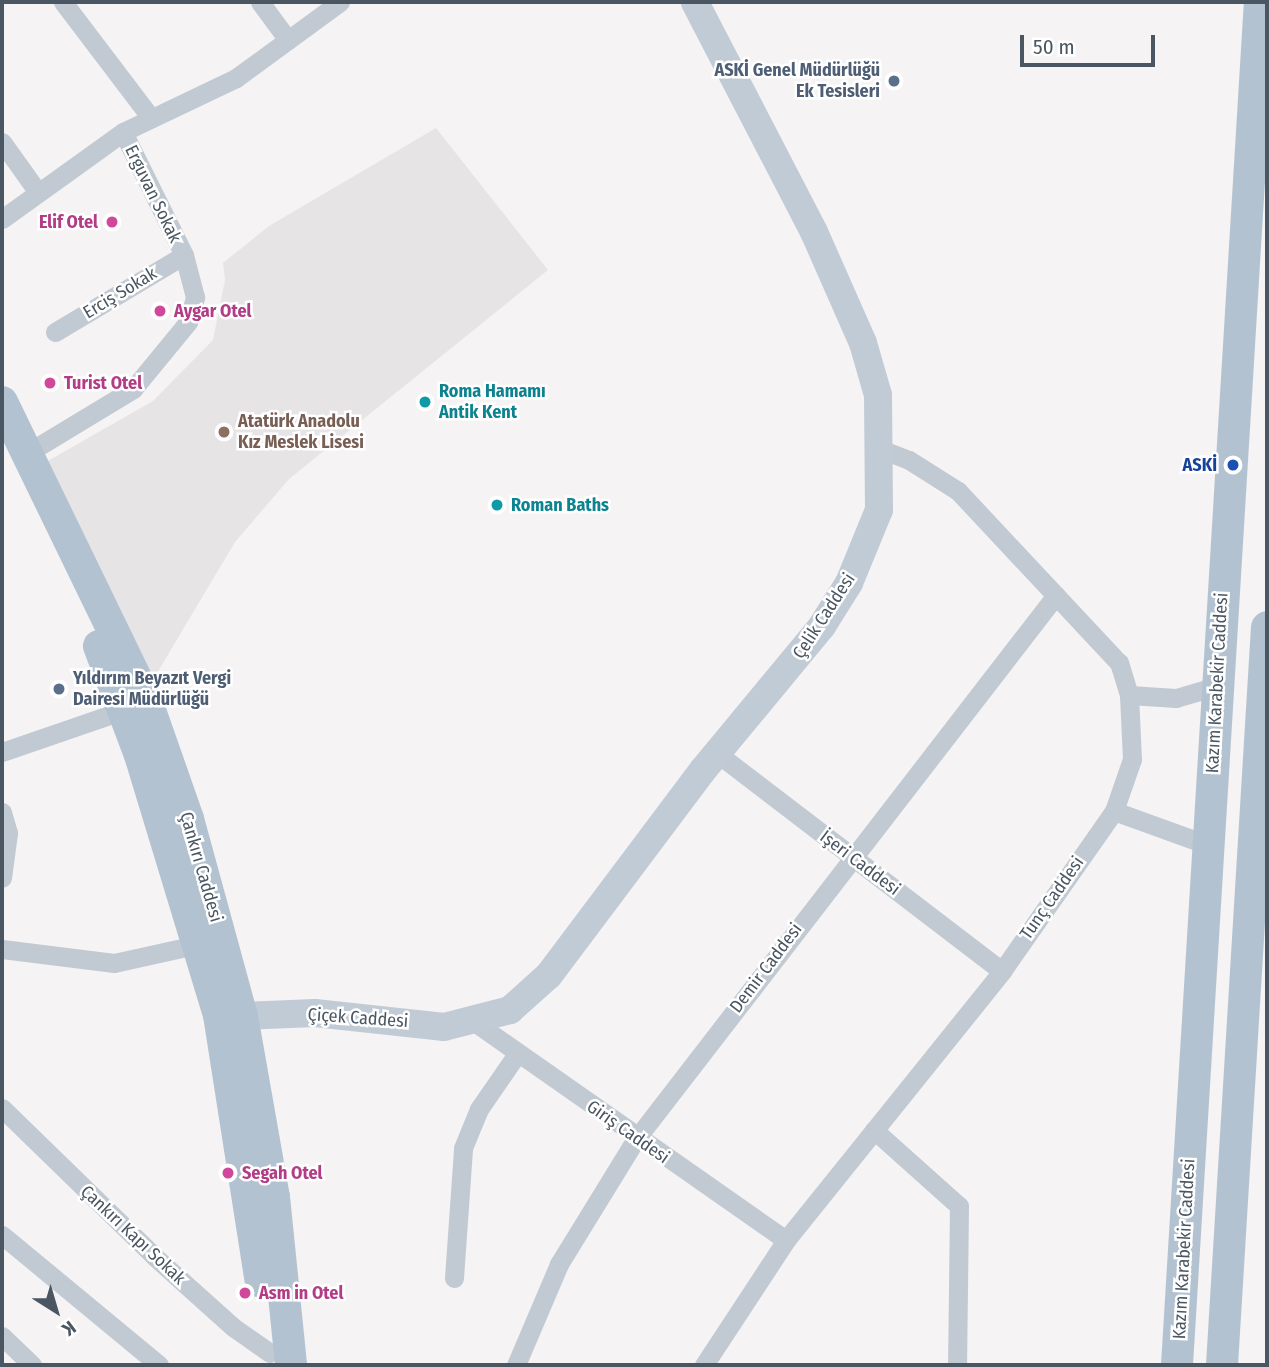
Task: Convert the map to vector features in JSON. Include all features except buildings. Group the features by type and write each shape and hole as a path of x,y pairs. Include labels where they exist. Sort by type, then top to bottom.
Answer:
{"main road":[{"name":"Kazım Karabekir Caddesi","path":"1177,1365 1260,2"},
{"name":"Çankırı Caddesi","path":"2,402 15,449 47,534 124,710 200,944 231,1083 277,1361"},
{"name":"Çankırı Caddesi","path":"15,449 145,696 188,819 242,1016 274,1197 277,1361"},
{"path":"1222,1365 1261,828 1267,627"}],"street":[{"path":"63,2 151,118"},
{"path":"260,2 288,40"},
{"path":"2,219 37,191 123,132 236,78 340,2"},
{"name":"Çelik Caddesi","path":"473,1021 510,1010 549,975 718,754 790,667 849,583 879,510 881,449 878,395 863,343 814,232 695,2"},
{"name":"Erguvan Sokak","path":"15,449 133,389 188,322 195,297 184,255 123,132"},
{"path":"2,142 37,191"},
{"name":"Erciş Sokak","path":"55,332 184,255"},
{"name":"Tunç Caddesi","path":"704,1365 786,1240 1002,971 1114,811 1132,759 1129,695 1119,663 958,491 909,460 881,449"},
{"name":"Demir Caddesi","path":"516,1365 559,1264 636,1139 851,856 1056,595"},
{"path":"1129,695 1176,698 1217,686"},
{"path":"2,752 124,710"},
{"name":"İşeri Caddesi","path":"718,754 1002,971"},
{"path":"1114,811 1208,845"},
{"path":"2,812 8,834 2,878"},
{"path":"2,949 114,962 200,944"},
{"name":"Çiçek Caddesi","path":"242,1016 315,1013 444,1027 473,1021"},
{"name":"Giriş Caddesi","path":"473,1021 636,1139 786,1240"},
{"path":"454,1278 463,1148 479,1109 517,1054"},
{"name":"Çankırı Kapı Sokak","path":"2,1108 155,1257 233,1327 277,1361"},
{"path":"874,1130 959,1206 957,1365"},
{"path":"2,1236 159,1365"},
{"path":"2,1336 20,1363"}],"shaded area":[{"name":"Atatürk Anadolu Kız Meslek Lisesi","path":"436,128 548,270 289,479 235,542 154,678 46,462 153,401 213,340 225,280 223,263 269,226"}],"place":[{"name":"ASKİ Genel Müdürlüğü Ek Tesisleri","path":"894,81"},
{"name":"Elif Otel","path":"112,222"},
{"name":"Aygar Otel","path":"160,311"},
{"name":"Turist Otel","path":"50,383"},
{"name":"Roma Hamamı Antik Kent","path":"425,402"},
{"name":"Atatürk Anadolu Kız Meslek Lisesi","path":"224,432"},
{"name":"ASKİ","path":"1233,465"},
{"name":"Roman Baths","path":"497,505"},
{"name":"Yıldırım Beyazıt Vergi Dairesi Müdürlüğü","path":"59,689"},
{"name":"Segah Otel","path":"228,1173"},
{"name":"Asm in Otel","path":"245,1293"}]}
